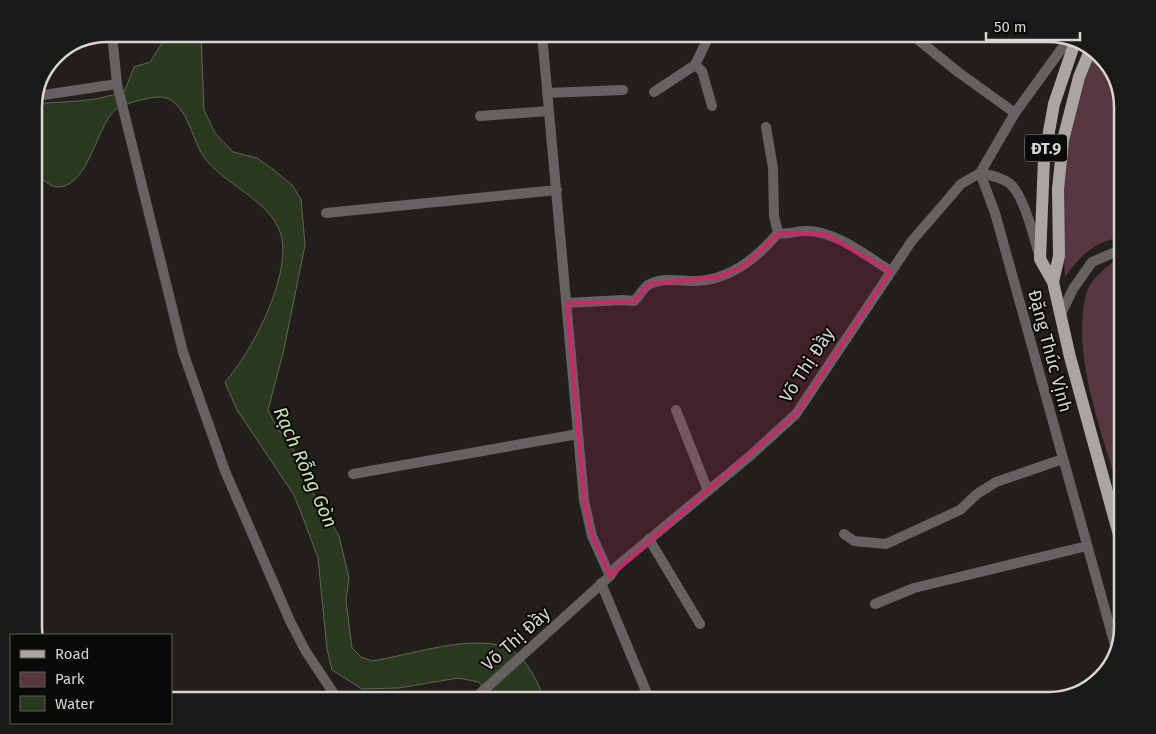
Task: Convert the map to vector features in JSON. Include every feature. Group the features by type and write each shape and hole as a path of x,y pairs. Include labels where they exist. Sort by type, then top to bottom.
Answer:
{"main road":[{"name":"ĐT.9","path":"1073,47 1054,104 1044,160 1040,259 1052,282 1114,516"},
{"name":"ĐT.9","path":"1052,282 1059,256 1058,189 1064,140 1079,77 1088,56"}],"street":[{"path":"113,43 118,88 183,352 225,471 294,628 305,650 333,692"},
{"path":"543,43 584,500 592,536 610,576"},
{"path":"654,92 695,65 706,43"},
{"path":"922,43 958,72 1015,113"},
{"name":"Võ Thị Đầy","path":"481,692 610,576 616,567 708,491 796,414 911,242 961,184 980,173 1015,113 1064,45"},
{"path":"695,65 702,71 712,106"},
{"path":"44,95 118,88"},
{"path":"547,93 623,90"},
{"path":"480,116 549,111"},
{"path":"766,127 773,168 774,216 778,233"},
{"path":"980,173 996,176 1013,187 1020,199 1040,259"},
{"name":"Đặng Thúc Vịnh","path":"980,173 995,213 1113,637"},
{"path":"326,212 557,190"},
{"path":"778,233 786,235 805,231 825,234 891,271"},
{"path":"567,303 634,301 648,284 672,279 697,281 720,276 745,265 766,247 778,233"},
{"path":"1060,316 1074,289 1092,262 1113,253"},
{"path":"676,410 708,491"},
{"path":"353,474 578,434"},
{"path":"844,534 854,541 886,544 960,510 977,494 996,482 1063,459"},
{"path":"650,539 700,624"},
{"path":"875,604 914,588 1087,546"},
{"path":"602,583 646,691"}],"highlighted area":[{"path":"778,233 825,234 891,271 796,414 610,576 592,536 584,500 567,303 634,301 648,284 720,276 745,265"}],"green space":[{"path":"1091,59 1100,68 1109,83 1113,103 1113,239 1089,251 1076,262 1065,277 1061,193 1069,123"},
{"path":"1113,262 1114,475 1092,401 1083,348 1082,323 1085,298 1089,287 1104,269"}],"water":[{"path":"162,43 201,43 204,110 215,133 233,152 257,158 274,170 292,185 301,199 305,245 284,349 268,410 276,426 293,449 305,470 312,491 339,536 349,578 346,600 352,648 361,657 372,661 442,646 480,643 497,645 517,654 536,679 542,692 485,692 479,682 458,678 399,688 362,689 332,670 327,649 318,558 305,523 294,495 237,410 225,382 236,369 258,331 269,309 277,286 282,264 283,244 278,227 263,207 212,167 200,150 182,111 168,99 159,97 143,99 116,109 103,128 86,165 79,176 70,183 57,187 43,180 43,103 80,101 115,94 125,90 134,67 150,62"}],"water label":[{"name":"Rạch Rỗng Gòn","path":"306,467"}]}
